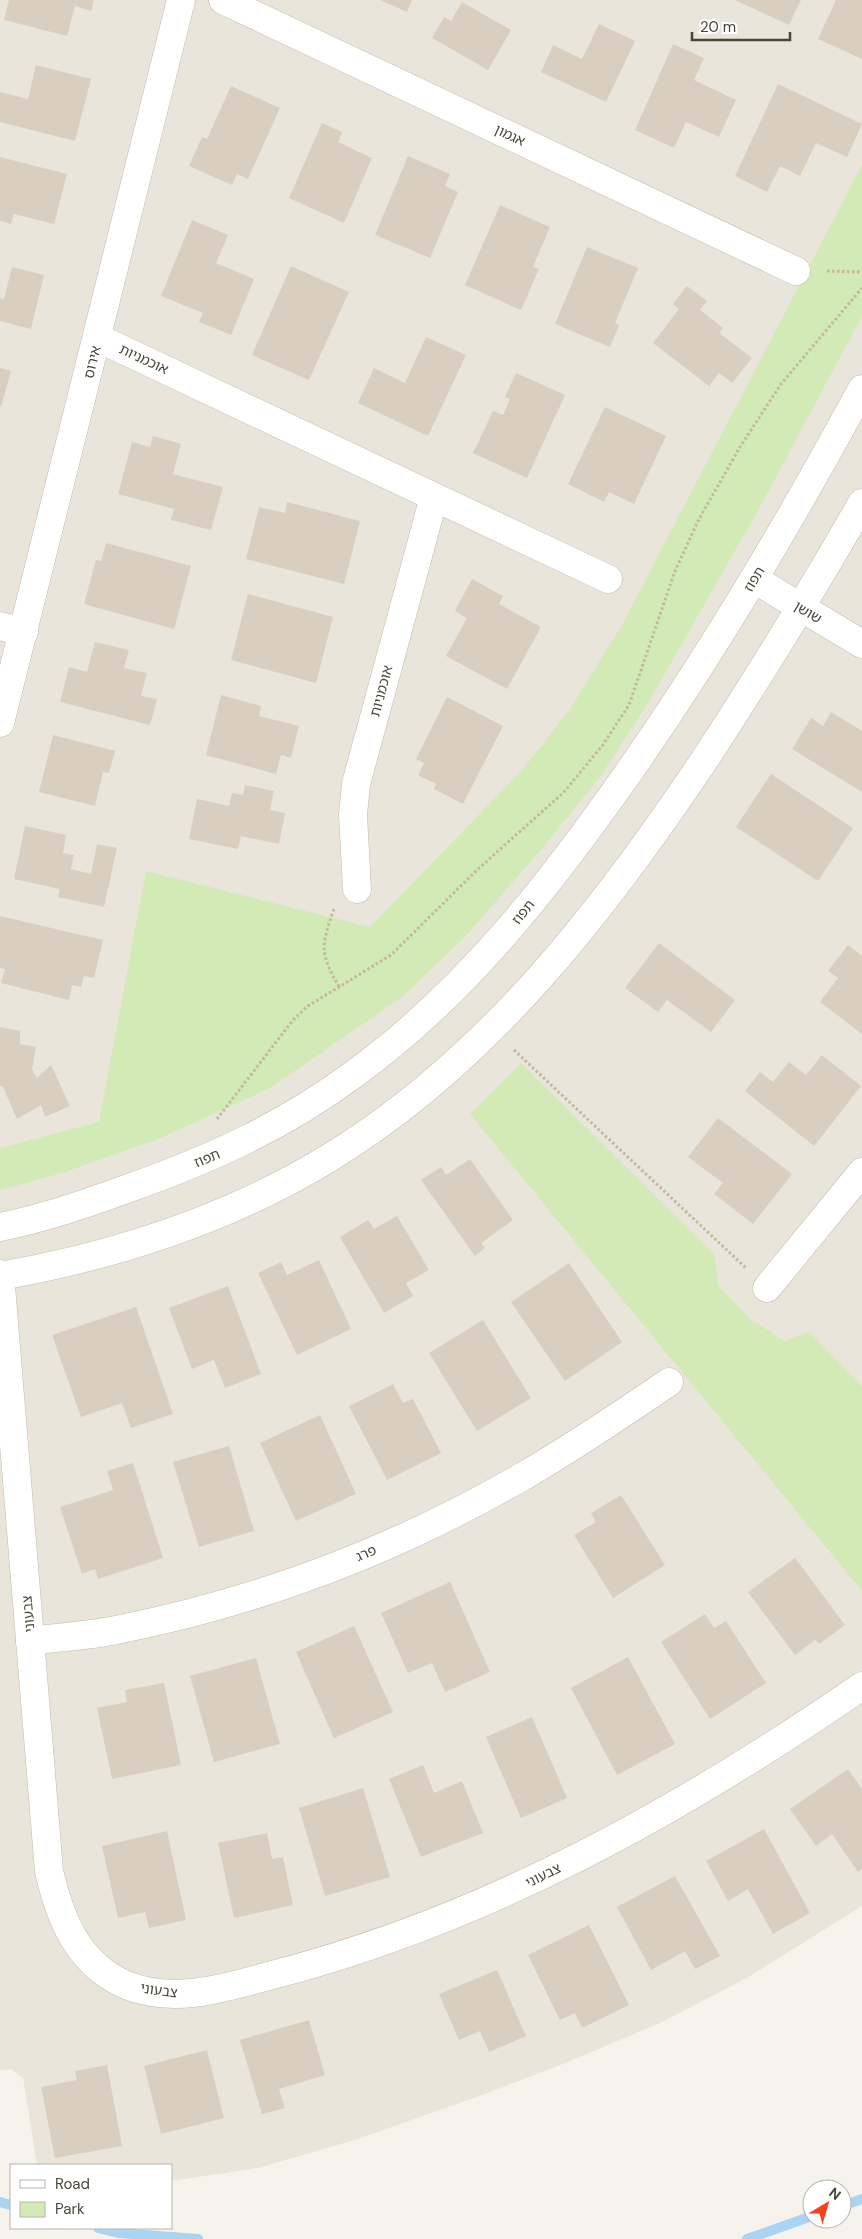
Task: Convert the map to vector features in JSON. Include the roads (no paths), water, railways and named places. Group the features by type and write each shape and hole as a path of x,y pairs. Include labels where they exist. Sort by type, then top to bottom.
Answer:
{"street":[{"name":"אירוס","path":"0,723 12,629 98,338 181,0"},
{"name":"אגמון","path":"223,0 796,271"},
{"name":"אוכמניות","path":"98,338 608,579"},
{"name":"תפוז","path":"0,1227 80,1206 176,1171 240,1144 300,1112 356,1073 410,1030 462,980 505,934 560,868 650,742 754,579 862,389"},
{"name":"אוכמניות","path":"346,896 356,784 434,497"},
{"path":"0,1275 45,1268 147,1240 196,1223 264,1194 328,1159 390,1118 446,1071 492,1028 553,963 603,902 651,838 739,708 862,503"},
{"name":"שושן","path":"754,579 862,644"},
{"path":"767,1288 862,1172"},
{"name":"צבעוני","path":"0,1275 49,1871 57,1903 68,1931 84,1954 104,1972 127,1985 154,1993 185,1994 219,1989 329,1960 434,1923 534,1880 628,1833 714,1783 862,1686"},
{"name":"פרג","path":"30,1641 115,1630 198,1611 281,1587 362,1556 442,1519 520,1478 596,1432 670,1382"}],"waterway":[{"path":"852,2202 862,2199"},
{"path":"0,2202 10,2205"},
{"path":"747,2239 802,2220"},
{"path":"102,2229 119,2233 198,2239"}]}
